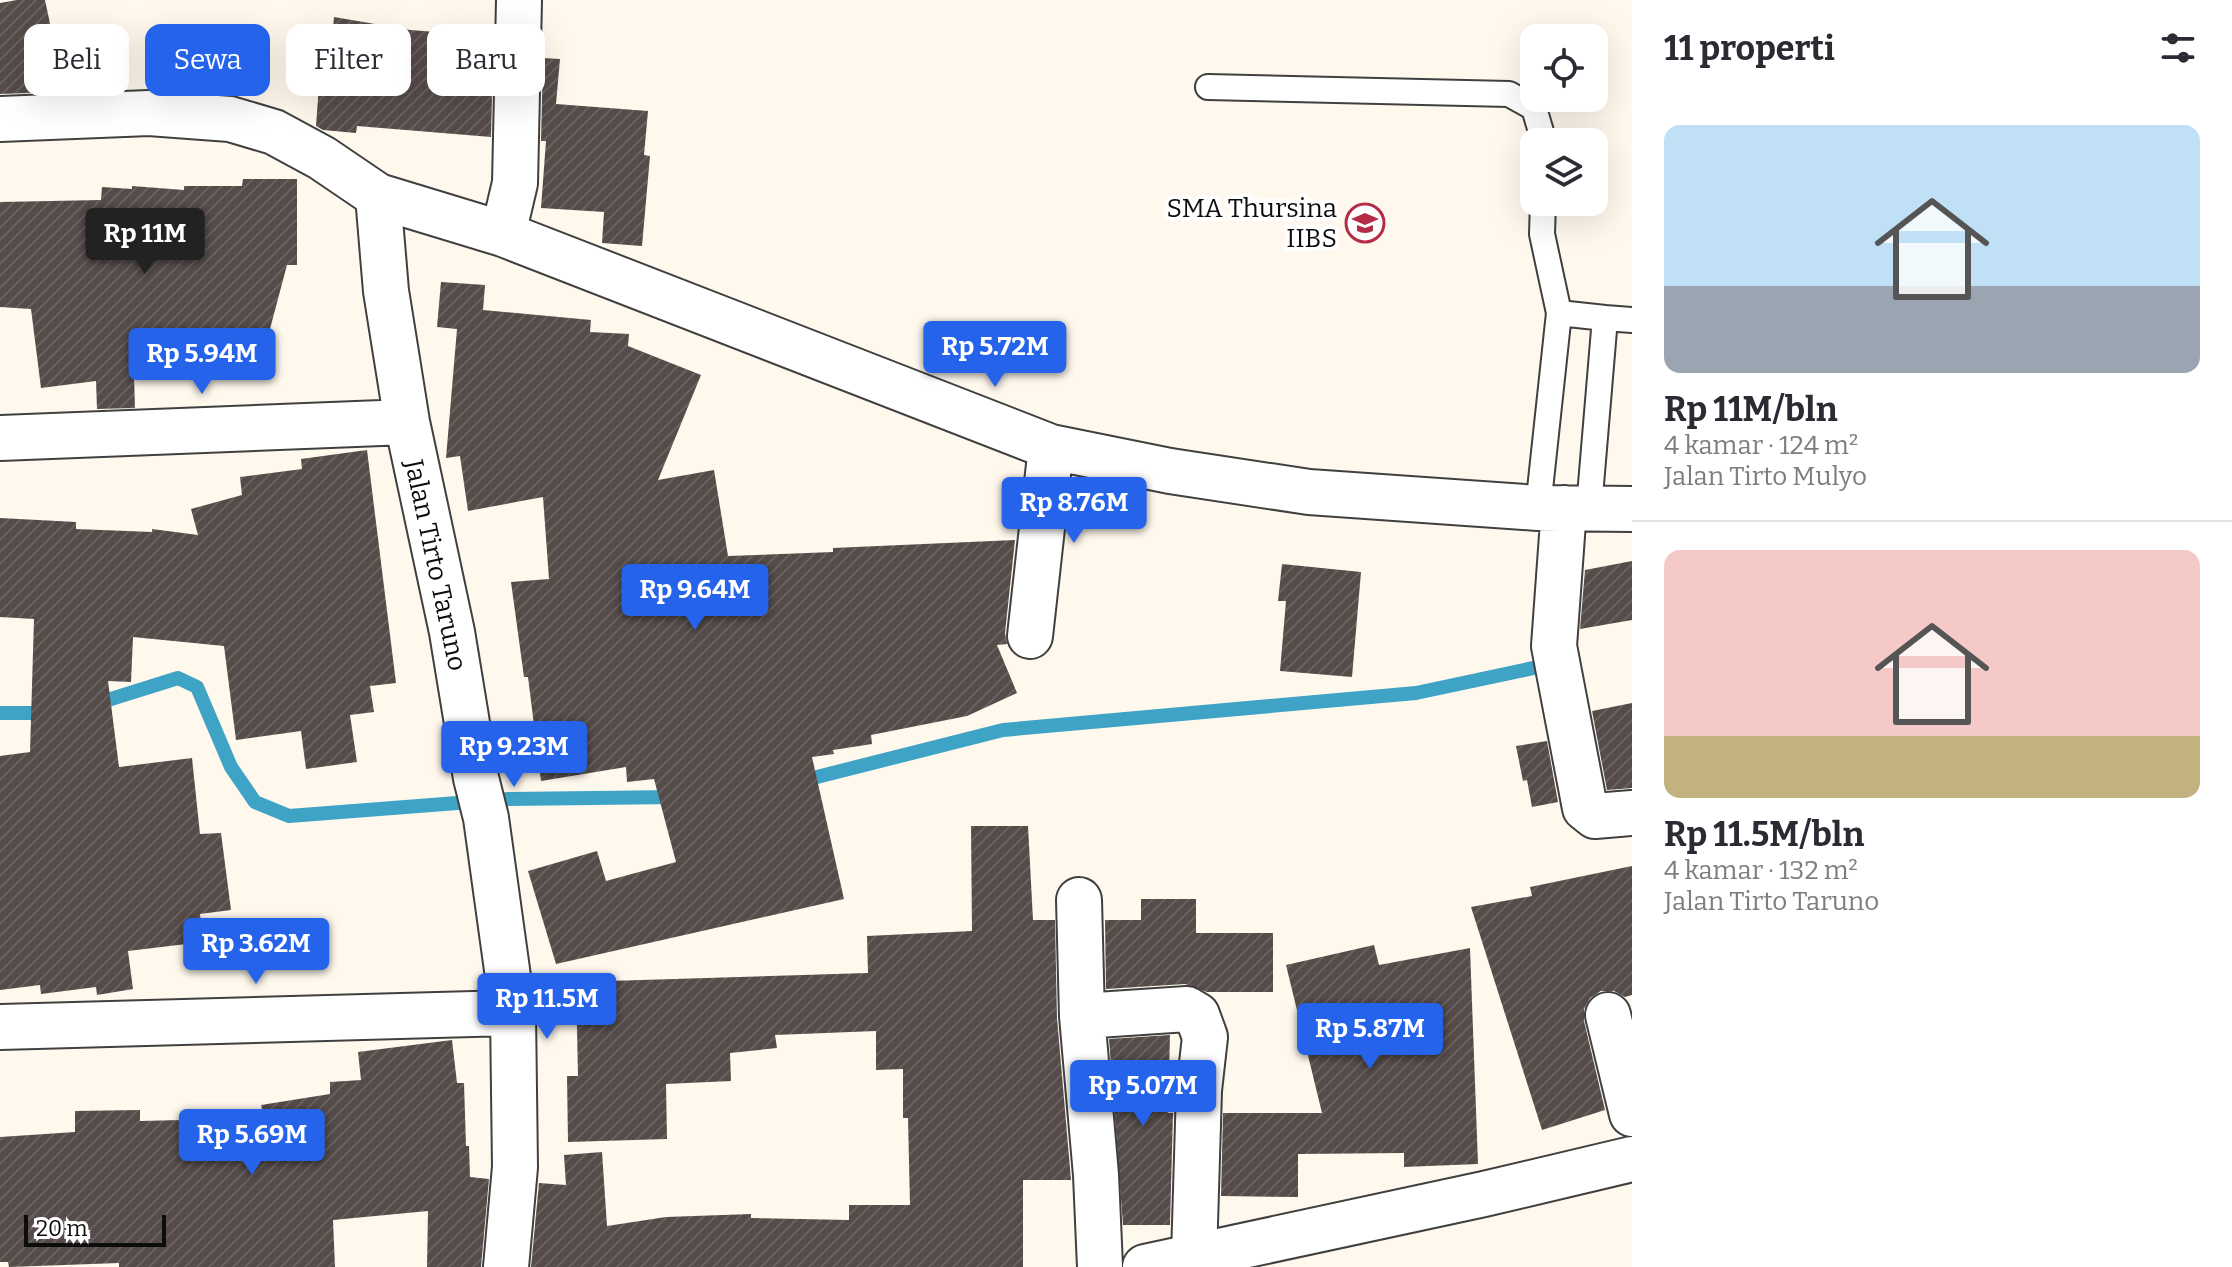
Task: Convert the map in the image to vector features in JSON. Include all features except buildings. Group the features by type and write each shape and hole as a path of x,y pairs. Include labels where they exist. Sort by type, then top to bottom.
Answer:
{"street":[{"path":"503,234 515,183 519,0"},
{"path":"0,119 149,113 230,119 274,132 322,158 378,196 503,234 1051,447 1170,471 1309,492 1564,508 1632,509"},
{"name":"Jalan Tirto Taruno","path":"378,196 386,291 407,422 452,632 513,1013 515,1167 506,1267"},
{"path":"0,438 407,422"},
{"path":"1030,636 1051,447"},
{"path":"1564,508 1554,646 1585,808 1595,816 1632,813"},
{"path":"1079,900 1082,1016 1096,1175 1100,1267"},
{"path":"1082,1016 1187,1009 1197,1015 1203,1026 1205,1037 1199,1090 1194,1257"},
{"path":"0,1027 513,1013"},
{"path":"1617,1022 1632,1114"},
{"path":"1145,1267 1632,1159"}],"lane":[{"path":"1208,87 1509,94 1534,108 1540,128"},
{"path":"1543,216 1542,234 1559,313 1564,508"},
{"path":"1559,313 1632,320"},
{"path":"1564,508 1605,318"}],"waterway":[{"path":"801,781 1003,730 1416,693 1538,667"},
{"path":"95,704 178,678 197,687 231,767 255,802 289,816 509,799 678,797"},
{"path":"0,713 48,713"}],"place":[{"name":"SMA Thursina IIBS","path":"1365,223"}]}
